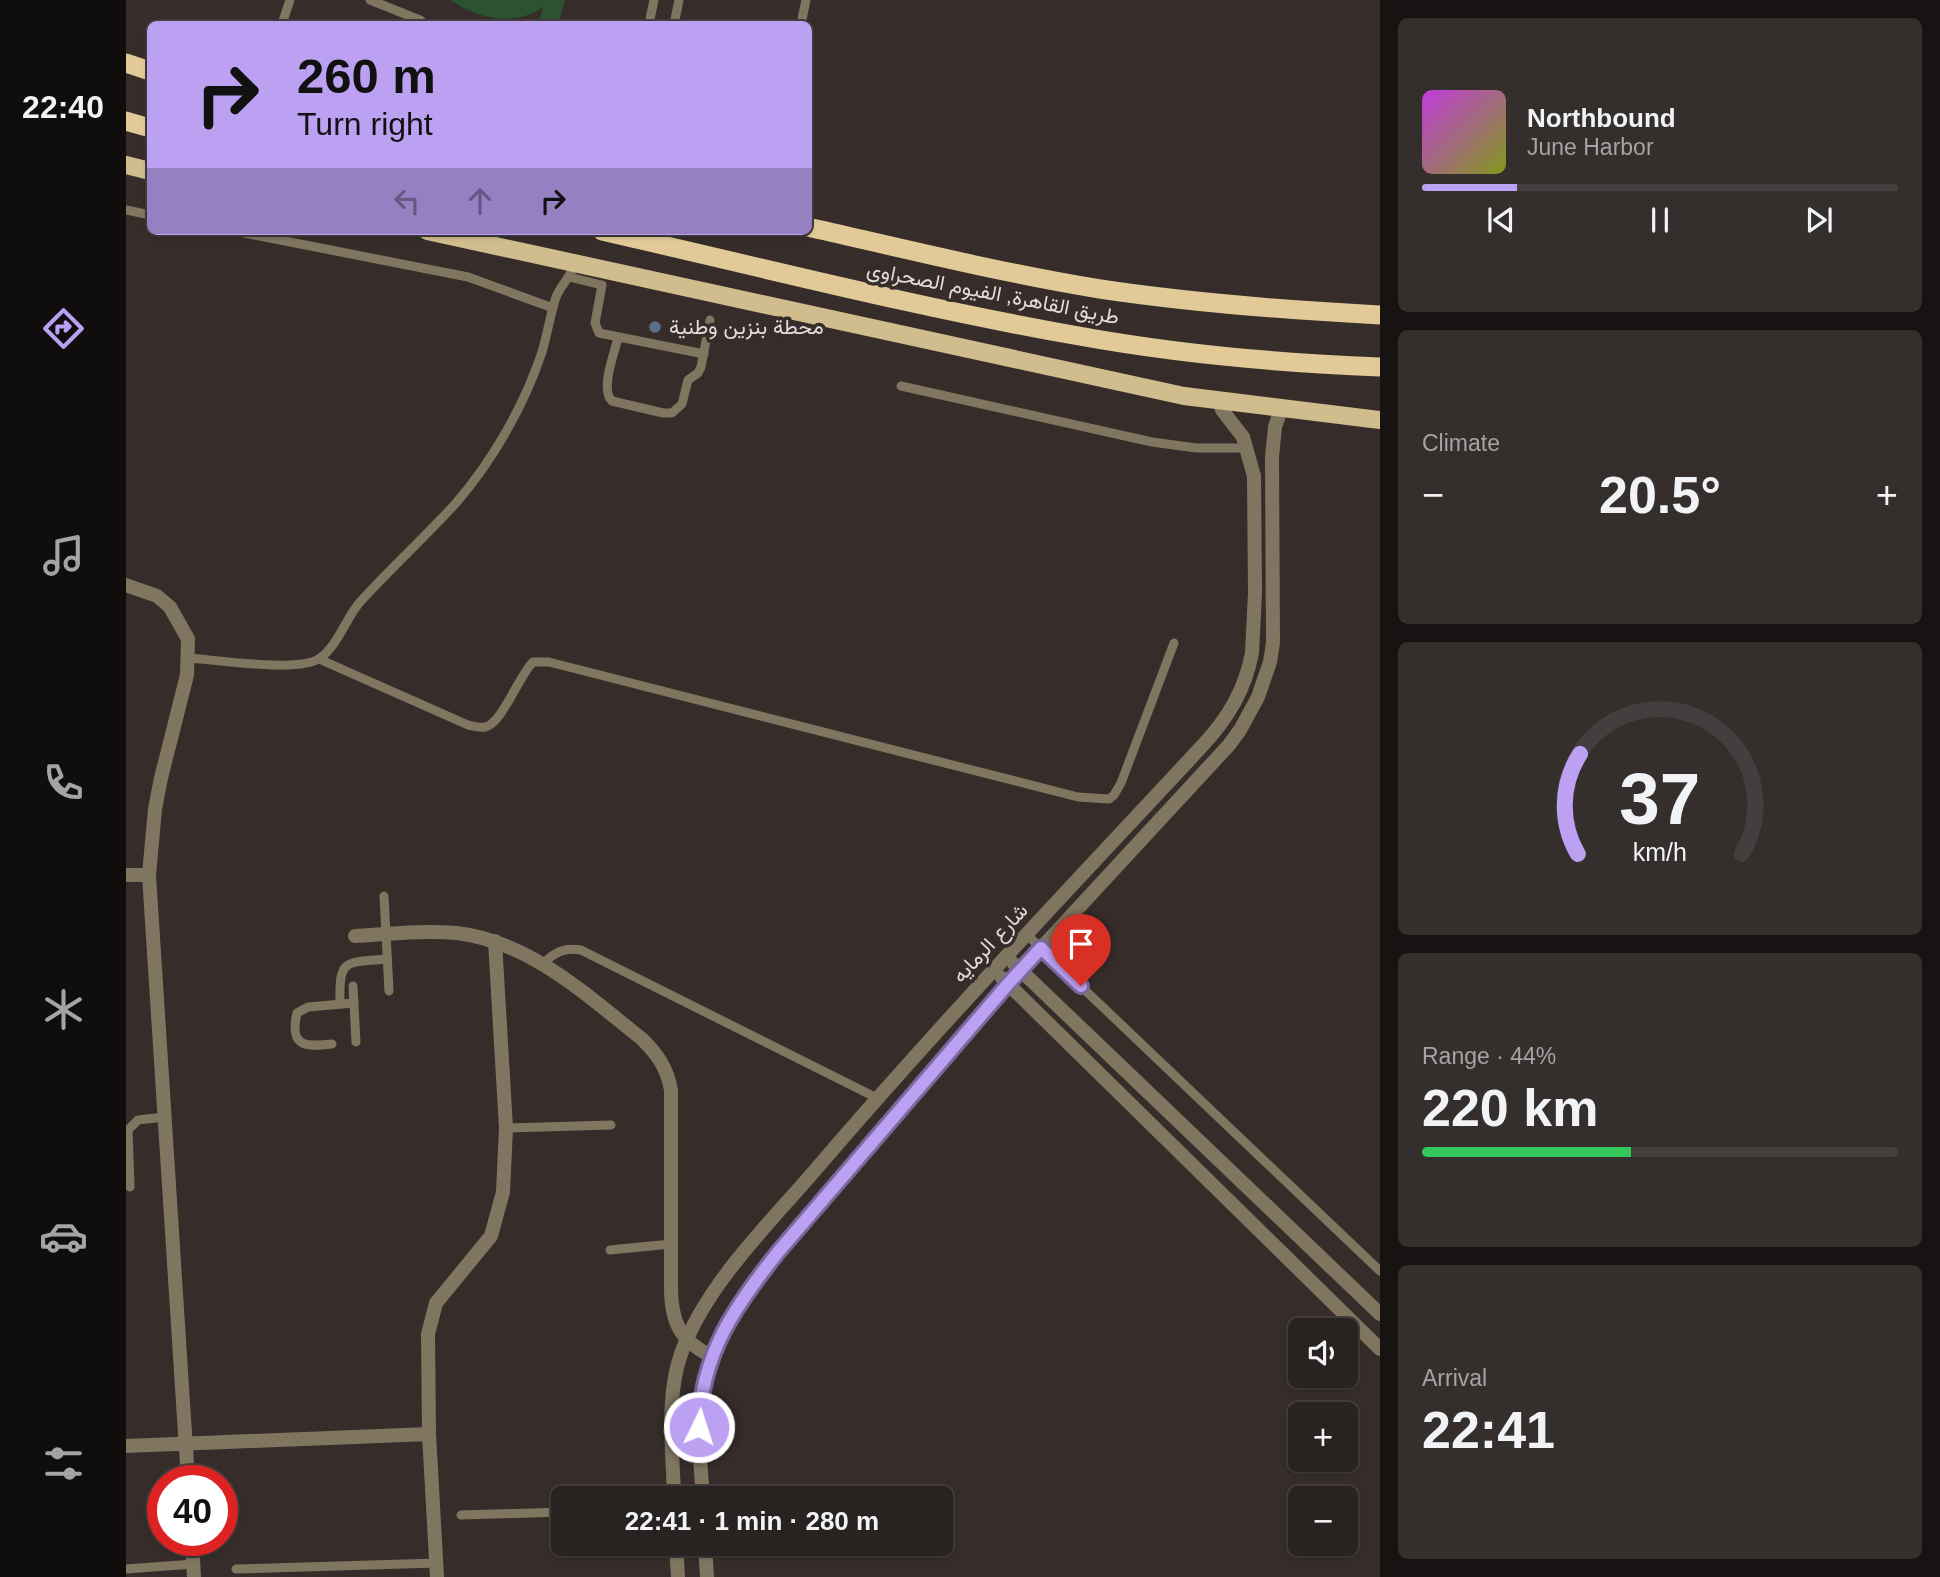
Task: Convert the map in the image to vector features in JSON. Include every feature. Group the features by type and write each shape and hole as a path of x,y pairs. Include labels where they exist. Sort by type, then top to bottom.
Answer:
{"highway":[{"path":"126,63 147,70"},
{"path":"126,121 147,127"},
{"name":"طريق القاهرة, الفيوم الصحراوى","path":"812,228 1015,273 1099,288 1267,308 1380,315"},
{"name":"طريق القاهرة, الفيوم الصحراوى","path":"620,235 974,316 1081,337 1229,357 1380,367"}],"main road":[{"path":"126,165 147,170"},
{"path":"442,235 572,270 1184,396 1380,420"}],"street":[{"name":"شارع الرمايه","path":"674,1486 672,1406 676,1373 687,1339 734,1264 877,1098 1217,730 1236,702 1252,653 1255,490 1248,448 1238,429 1222,410 1219,400"},
{"name":"شارع الرمايه","path":"703,1486 700,1409 711,1356 733,1314 773,1259 1008,984 1228,745 1240,730 1258,697 1273,643 1272,457 1275,427 1281,409"},
{"path":"126,585 157,596 170,607 188,639 187,675 161,778 149,875 187,1465"},
{"path":"126,875 149,875"},
{"path":"355,936 441,932 495,941 544,963 642,1039 659,1057 671,1090 673,1317 687,1339 711,1356"},
{"path":"437,1570 429,1434 430,1318 436,1303 484,1245 496,1223 503,1192 506,1128 495,941"},
{"path":"1007,956 1380,1314"},
{"path":"994,970 1380,1349"},
{"path":"126,1446 429,1434"},
{"path":"677,1556 678,1577"},
{"path":"706,1556 707,1577"}],"lane":[{"path":"283,21 290,0"},
{"path":"370,0 421,21"},
{"path":"650,21 654,0"},
{"path":"675,21 679,0"},
{"path":"802,21 806,0"},
{"path":"126,210 147,214"},
{"path":"254,235 468,277 553,308"},
{"path":"189,659 292,666 319,659 329,649 355,607 456,503 484,466 531,379 558,293 572,270 602,285 595,327 602,335 704,354"},
{"path":"618,338 607,387 608,397 612,401 672,413 680,408 686,382 700,370 710,320"},
{"path":"901,386 1152,442 1196,448 1248,448"},
{"path":"319,659 468,725 485,727 498,719 525,670 533,663 549,662 1078,797 1109,799 1121,783 1174,643"},
{"path":"384,896 389,992"},
{"path":"1026,934 1380,1271"},
{"path":"544,963 558,951 581,950 877,1098"},
{"path":"340,1004 340,977 345,966 354,962 387,959"},
{"path":"353,986 356,1042"},
{"path":"332,1044 309,1047 302,1044 298,1038 296,1017 303,1008 354,1003"},
{"path":"130,1187 128,1130 138,1120 165,1117"},
{"path":"506,1128 611,1125"},
{"path":"610,1251 671,1244"},
{"path":"461,1515 551,1512"},
{"path":"126,1569 194,1571"},
{"path":"236,1569 437,1570"}],"green space":[{"path":"451,0 565,0 559,21 539,21 543,7 532,13 508,19 484,16"}],"place":[{"name":"محطة بنزين وطنية","path":"655,327"}],"route":[{"path":"699,1427 702,1391 711,1356 718,1339 753,1285 779,1251 1008,984 1041,948 1081,986"}]}
